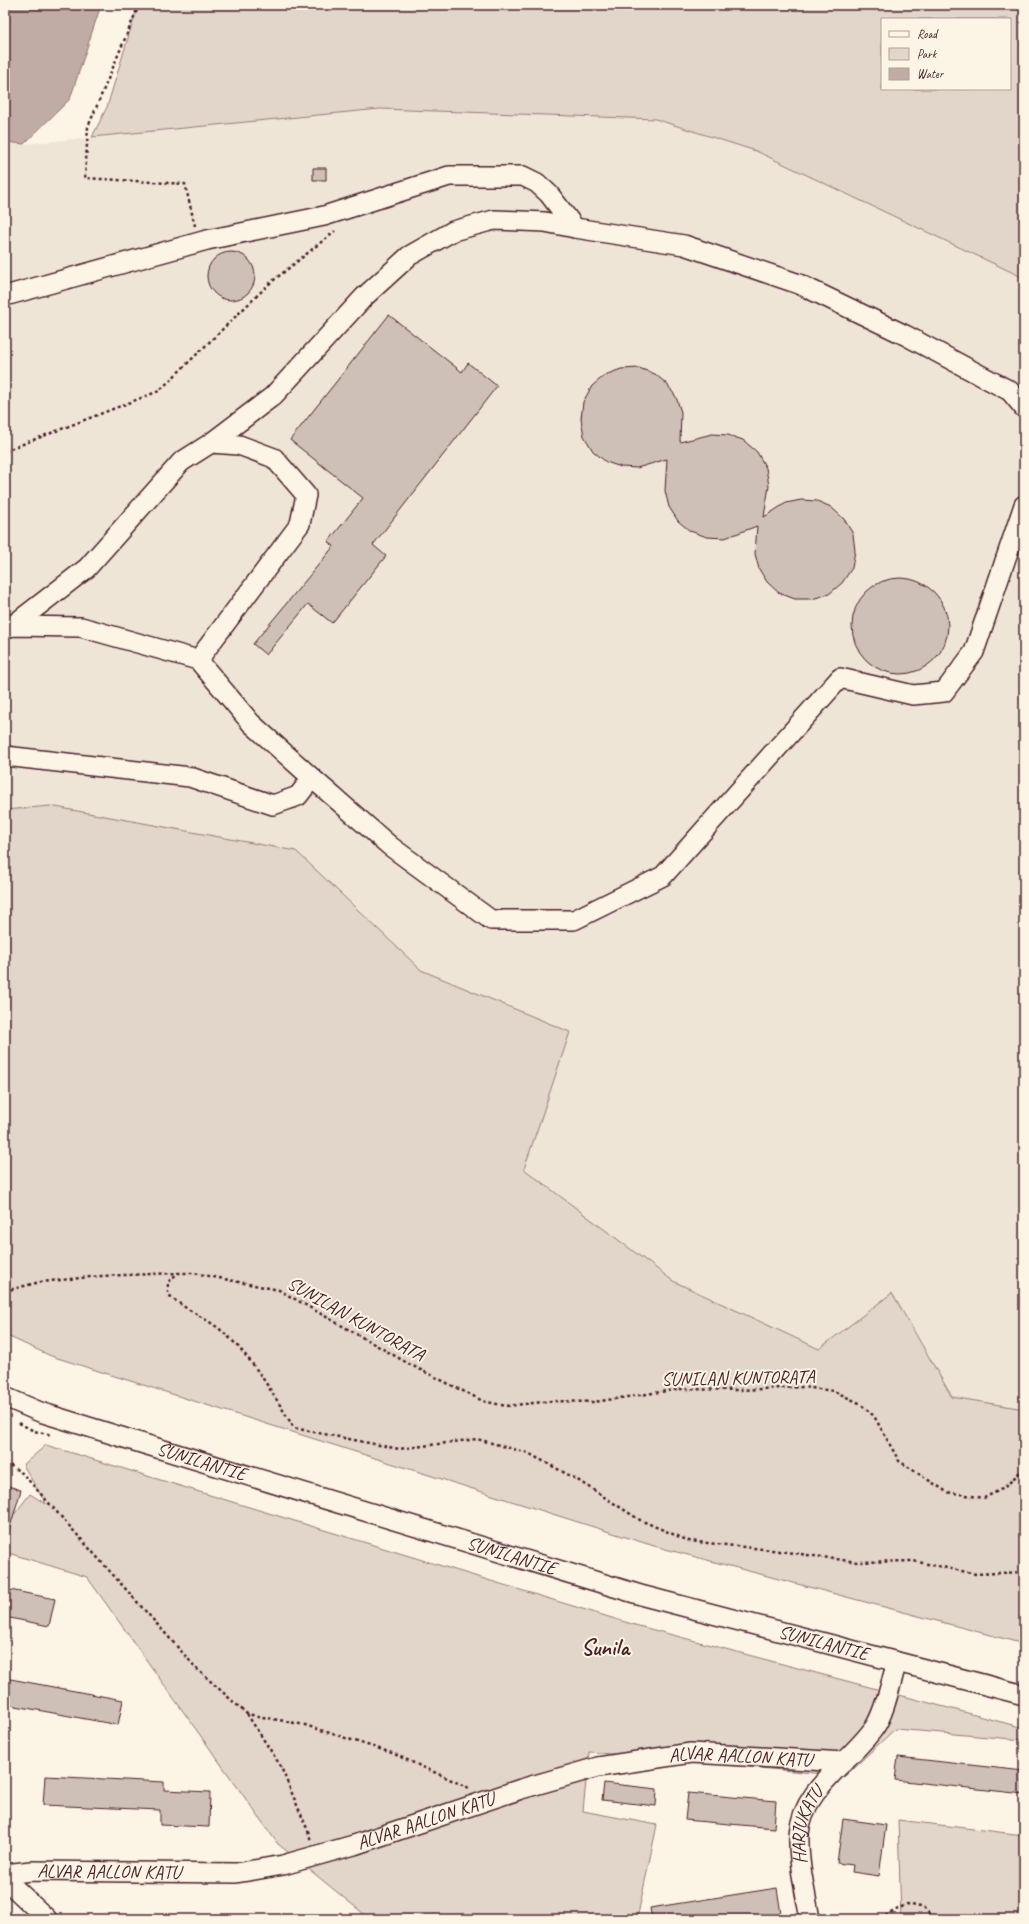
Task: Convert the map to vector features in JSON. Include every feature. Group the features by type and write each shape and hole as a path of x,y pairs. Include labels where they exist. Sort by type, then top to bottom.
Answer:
{"street":[{"path":"5,296 199,242 324,216 449,176 523,176 537,183 549,194 575,228"},
{"path":"8,627 87,568 181,462 211,443 273,396 364,297 409,256 453,231 494,220 545,222 684,246 799,284 905,335 1010,391 1024,408"},
{"path":"198,660 300,524 306,495 274,458 239,445 211,443"},
{"path":"8,627 81,627 198,660 251,723 312,778 390,846 491,920 574,920 663,876 840,678 913,695 944,692 974,652 1024,505"},
{"path":"5,756 190,778 273,805 298,796 312,778"},
{"name":"SUNILANTIE","path":"5,1397 40,1412 644,1596 1024,1694"},
{"name":"HARJUKATU","path":"810,1919 802,1877 799,1833 804,1813 818,1790 874,1728 887,1697 897,1662"},
{"name":"ALVAR AALLON KATU","path":"5,1874 31,1871 236,1873 283,1865 315,1856 598,1766 690,1754 844,1762"},
{"path":"5,1879 47,1919"}],"path":[{"path":"139,5 115,59 88,127 85,178 185,184 199,242"},
{"path":"5,451 158,391 269,284 335,230"},
{"path":"178,1273 168,1282 168,1294 178,1304 222,1331 251,1361 294,1428 399,1449 476,1439 528,1453 576,1479 640,1520 689,1541 772,1550 857,1562 913,1560 976,1574 1024,1572"},
{"name":"SUNILAN KUNTORATA","path":"5,1291 48,1281 101,1276 194,1273 279,1290 411,1366 483,1401 506,1406 552,1400 594,1402 680,1389 810,1388 834,1391 859,1403 874,1416 899,1461 947,1492 984,1498 1004,1488 1024,1468"},
{"path":"5,1462 22,1473 198,1670 247,1714 280,1765 308,1831 315,1856"},
{"path":"247,1714 305,1725 392,1753 491,1799"},
{"path":"880,1919 907,1904 925,1908 934,1919"}],"shaded area":[{"path":"380,109 655,119 756,151 1024,278 1024,1409 952,1397 893,1293 819,1349 673,1281 523,1169 570,1032 421,970 297,852 50,806 5,810 5,142 24,144"}],"green space":[{"path":"138,5 1024,5 1024,278 756,151 655,119 380,109 92,137 107,107"},
{"path":"50,806 296,851 421,970 570,1032 524,1169 673,1281 819,1349 892,1293 952,1397 1024,1409 1024,1644 654,1546 51,1356 5,1335 5,810"},
{"path":"46,1445 635,1625 1024,1728 1024,1740 895,1729 845,1776 589,1752 583,1811 657,1825 637,1919 370,1919 278,1844 87,1577 5,1552 5,1526 30,1494 46,1504 23,1465"},
{"path":"898,1820 1024,1835 1024,1919 901,1919"}],"water":[{"path":"5,5 101,5 70,99 24,144 5,142"}],"building":[{"path":"313,168 326,168 326,180 313,180"},
{"path":"226,252 236,252 245,256 251,262 254,267 254,285 245,296 236,300 226,300 217,296 211,290 207,281 207,271 211,262 217,256"},
{"path":"389,315 462,372 468,363 497,386 373,545 386,556 332,623 308,604 266,655 253,644 334,546 328,542 363,498 290,440"},
{"path":"639,368 655,374 667,384 676,397 681,412 680,442 712,434 728,435 743,440 757,452 766,468 769,486 764,517 786,503 801,500 817,501 831,507 844,519 853,534 855,551 852,568 842,583 829,594 812,599 795,599 779,593 767,582 759,569 755,554 757,526 725,538 707,537 690,531 678,521 669,507 665,491 667,459 637,468 621,467 606,462 593,451 584,436 581,419 583,402 592,386 605,375 621,369"},
{"path":"900,578 918,582 927,586 934,592 940,599 944,608 948,626 944,644 940,653 934,660 927,666 918,670 900,674 882,670 873,666 866,660 860,653 856,644 852,626 856,608 860,599 866,592 873,586 882,582"},
{"path":"5,1485 21,1490 8,1534 5,1534"},
{"path":"5,1589 55,1599 49,1626 5,1617"},
{"path":"5,1678 123,1700 118,1725 5,1704"},
{"path":"898,1757 1024,1771 1024,1794 895,1780"},
{"path":"45,1776 164,1782 164,1790 210,1792 209,1827 160,1825 160,1810 43,1805"},
{"path":"604,1783 657,1789 656,1806 602,1800"},
{"path":"688,1793 776,1801 774,1828 685,1820"},
{"path":"843,1819 886,1825 879,1876 852,1872 853,1865 837,1863"},
{"path":"777,1888 781,1914 750,1919 652,1919 650,1908"}],"district":[{"name":"Sunila","path":"605,1647"}]}
